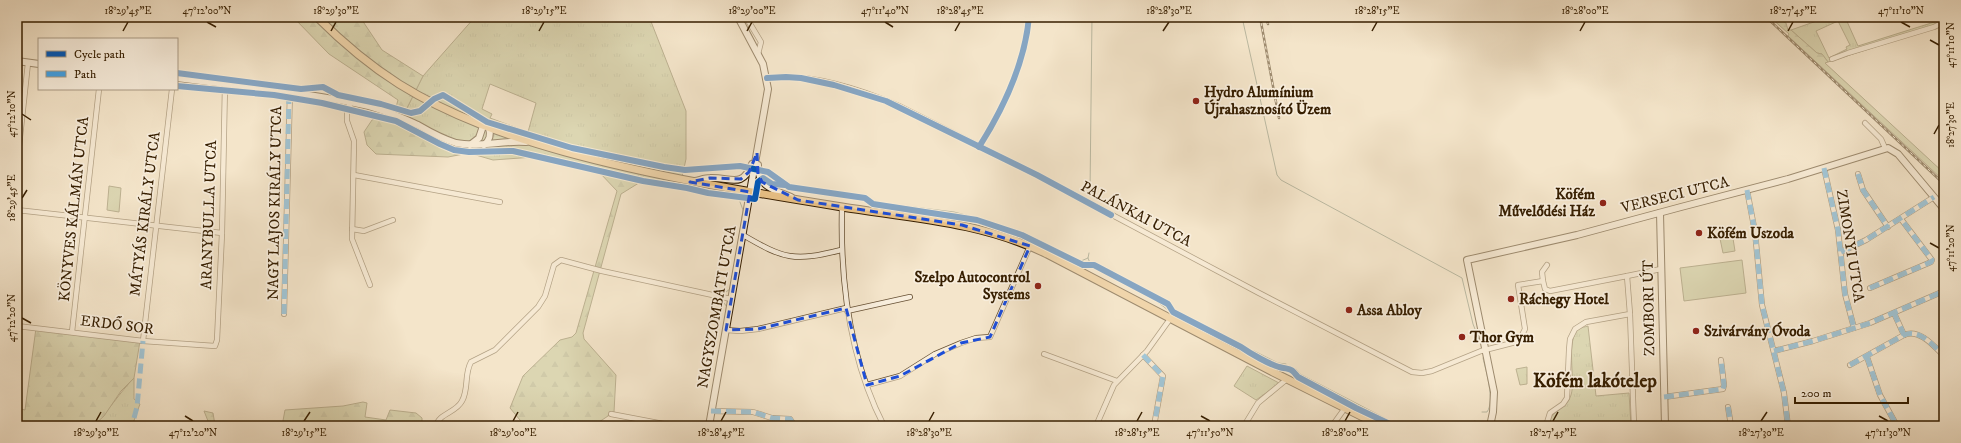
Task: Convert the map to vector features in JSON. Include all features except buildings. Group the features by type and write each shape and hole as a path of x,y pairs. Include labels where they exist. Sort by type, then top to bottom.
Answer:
{"main road":[{"path":"317,17 356,53 400,85 486,127 600,161 690,182 962,225 995,233 1030,246 1380,426"}],"street":[{"path":"738,17 758,54 767,78 767,93 757,153 758,174 762,182 768,187 798,200"},
{"path":"746,17 760,42 758,54"},
{"path":"979,147 1005,98 1018,68 1025,42 1029,17"},
{"path":"1832,59 1848,52 1934,27 1944,22"},
{"path":"17,61 38,64"},
{"path":"17,164 28,63"},
{"name":"PALÁNKAI UTCA","path":"767,78 786,76 801,78 876,97 913,113 1037,175 1252,290 1412,372 1422,373 1432,371 1486,350"},
{"path":"178,78 290,92 351,103 389,112 444,138 470,145 533,142"},
{"name":"ARANYBULLA UTCA","path":"215,346 217,340 222,233 225,84"},
{"name":"KÖNYVES KÁLMÁN UTCA","path":"72,332 99,90"},
{"name":"MÁTYÁS KIRÁLY UTCA","path":"142,341 172,90"},
{"name":"NAGY LAJOS KIRÁLY UTCA","path":"284,314 290,92"},
{"path":"351,103 347,108 347,115 354,141 352,239 370,286"},
{"path":"1865,123 1881,139 1886,148 1898,154 1944,209"},
{"path":"470,145 479,138 486,127"},
{"path":"484,145 489,140 490,135 486,127"},
{"name":"VERSECI UTCA","path":"1486,350 1467,260 1577,235 1747,190 1824,168 1886,148"},
{"path":"690,182 710,178 734,180 741,179 749,172 757,153"},
{"name":"NAGYSZOMBATI UTCA","path":"709,426 757,153"},
{"name":"ZIMONYI UTCA","path":"1824,168 1838,230 1847,305 1854,328"},
{"path":"1858,174 1863,190 1888,227"},
{"path":"354,175 500,202"},
{"path":"1747,190 1755,232 1762,305 1784,393 1788,426"},
{"path":"1841,252 1888,227 1934,197"},
{"path":"842,207 841,250 847,310 857,357 884,426"},
{"path":"17,210 222,233"},
{"name":"ZOMBORI ÚT","path":"1660,213 1665,426"},
{"path":"1870,288 1931,262 1932,260 1901,219"},
{"path":"352,229 364,231 393,220"},
{"path":"742,235 768,250 788,256 810,258 841,250"},
{"path":"867,385 900,376 935,354 961,342 976,338 990,337 1030,246"},
{"path":"436,426 439,418 453,411 463,401 471,362 496,350 538,307 545,296 554,265 561,260 602,271 731,299"},
{"path":"1547,265 1542,272 1545,289 1550,290 1661,269"},
{"path":"1627,276 1630,314 1634,426"},
{"path":"1490,426 1495,398 1486,350 1513,344 1521,337 1525,325 1518,285 1543,280"},
{"path":"1774,351 1854,328 1894,313 1944,291"},
{"path":"726,330 740,331 758,329 910,297"},
{"path":"1894,313 1904,335"},
{"path":"1546,426 1550,413 1563,404 1567,398 1570,339 1575,329 1586,322 1630,314"},
{"path":"1096,426 1117,381 1143,355 1170,319"},
{"name":"ERDŐ SOR","path":"17,326 142,341 215,346"},
{"path":"1850,365 1867,357 1904,335 1917,334 1944,356"},
{"path":"1044,354 1117,381"},
{"path":"1143,355 1163,376 1154,426"},
{"path":"1867,357 1880,395 1897,426"},
{"path":"1664,397 1723,389 1724,385 1721,360"},
{"path":"1244,426 1258,403 1287,379"},
{"path":"1728,407 1731,426"},
{"path":"1332,426 1345,408"},
{"path":"711,412 756,412 768,417 790,419 792,426"},
{"path":"611,414 674,426"}],"highlighted area":[{"path":"757,153 758,174 762,182 798,200 962,225 1030,246 990,337 961,343 900,376 867,385 846,308 758,329 726,330 750,192 690,182 710,178 741,179 749,172"}],"green space":[{"path":"293,17 360,17 382,50 423,76 404,114 469,153 448,157 376,154 367,145 364,132 372,120 396,107 398,100 329,54"},
{"path":"475,17 645,17 650,19 686,111 686,159 680,186 642,181 534,157 493,160 469,153 404,114 423,76","holes":["490,84 536,103 528,132 490,118 492,114 482,109"]},
{"path":"1770,17 1775,17 1786,23 1788,30 1791,30 1817,53 1822,54 1828,62 1825,63 1944,173 1944,181 1788,36 1789,34"},
{"path":"1828,17 1845,17 1858,46 1944,19 1944,25 1828,62 1822,54 1817,53 1791,30","holes":["1838,21 1850,45 1846,47 1847,49 1829,58 1816,31"]},
{"path":"599,172 642,181 621,194 583,333 584,339 616,375 614,412 593,426 525,426 510,408 523,376 560,340 572,337 576,333 617,191"},
{"path":"109,186 121,188 119,212 107,210"},
{"path":"1731,226 1735,251 1723,253 1718,229"},
{"path":"1742,260 1746,293 1684,301 1680,268"},
{"path":"1588,326 1596,396 1629,393 1631,426 1574,426 1574,423 1563,423 1562,426 1549,426 1550,418 1570,399 1572,388 1573,341 1575,334 1579,329"},
{"path":"36,328 140,341 134,378 121,391 104,416 93,426 17,426 17,408 25,410"},
{"path":"1247,366 1279,384 1256,400 1234,386"},
{"path":"1527,367 1527,384 1520,385 1516,369"},
{"path":"134,378 134,399 140,404 132,426 93,426 104,414"},
{"path":"363,402 367,403 365,417 386,420 390,410 416,413 422,418 422,426 282,426 285,410 343,406"},
{"path":"204,411 213,413 215,425 221,426 210,426"}],"waterway":[{"path":"1090,193 1092,17"},
{"path":"1242,17 1277,175 1281,180 1462,278 1473,324 1480,342"},
{"path":"801,191 866,201"},
{"path":"738,244 743,210 740,202"},
{"path":"873,202 954,212 985,220 1037,239 1081,261 1088,258 1089,253"},
{"path":"1088,258 1090,263"},
{"path":"726,292 730,289 734,267"},
{"path":"1092,267 1153,298"},
{"path":"1155,300 1168,310"},
{"path":"706,426 727,307 724,303"},
{"path":"1254,351 1278,363 1286,364"},
{"path":"1482,412 1487,412 1490,401 1489,386 1483,358"},
{"path":"1296,369 1300,374 1400,426"},
{"path":"1475,421 1482,426"},
{"path":"1463,426 1466,422"}],"railway":[{"path":"1260,17 1279,118"},
{"path":"1266,17 1268,24"},
{"path":"1766,17 1944,184"}],"marked path":[{"path":"284,314 289,94"},
{"path":"1824,168 1838,230 1845,294 1854,328"},
{"path":"1858,174 1863,190 1888,227"},
{"path":"1747,190 1755,232 1762,305 1784,393 1788,426"},
{"path":"1841,252 1866,240 1934,197"},
{"path":"1870,288 1931,262 1932,260 1901,219"},
{"path":"1774,351 1813,341 1870,323 1944,291"},
{"path":"1894,313 1904,335"},
{"path":"1850,365 1910,333 1926,339 1944,356"},
{"path":"134,418 137,407 143,341"},
{"path":"1143,355 1163,376 1154,426"},
{"path":"1867,357 1880,395 1897,426"},
{"path":"1664,397 1723,389 1724,385 1721,360"},
{"path":"1728,407 1731,426"},
{"path":"711,411 753,412 772,418 790,419 792,426"}],"cycle path":[{"path":"979,147 1012,85 1023,51 1029,17"},
{"path":"178,73 301,89 323,87 338,95 381,104 411,113 420,111 434,99 443,95 487,122 572,148 685,170 740,166 768,172 789,187 865,198 873,204 977,220 1022,235 1083,265 1094,265 1168,304 1173,312 1265,361 1279,367 1290,369 1298,377 1356,408 1394,426"},
{"path":"767,78 801,78 834,85 886,101 1037,175 1111,215"},
{"path":"178,86 274,95 322,103 396,121 454,150 469,152 513,151 643,181 708,193 755,199 758,182 763,178 772,184 785,185"}],"place":[{"name":"Hydro Alumínium Újrahasznosító Üzem","path":"1196,101"},
{"name":"Köfém Művelődési Ház","path":"1603,203"},
{"name":"Köfém Uszoda","path":"1699,233"},
{"name":"Szelpo Autocontrol Systems","path":"1038,286"},
{"name":"Ráchegy Hotel","path":"1511,299"},
{"name":"Assa Abloy","path":"1349,310"},
{"name":"Szivárvány Óvoda","path":"1696,331"},
{"name":"Thor Gym","path":"1462,337"}],"district":[{"name":"Köfém lakótelep","path":"1595,381"}]}
